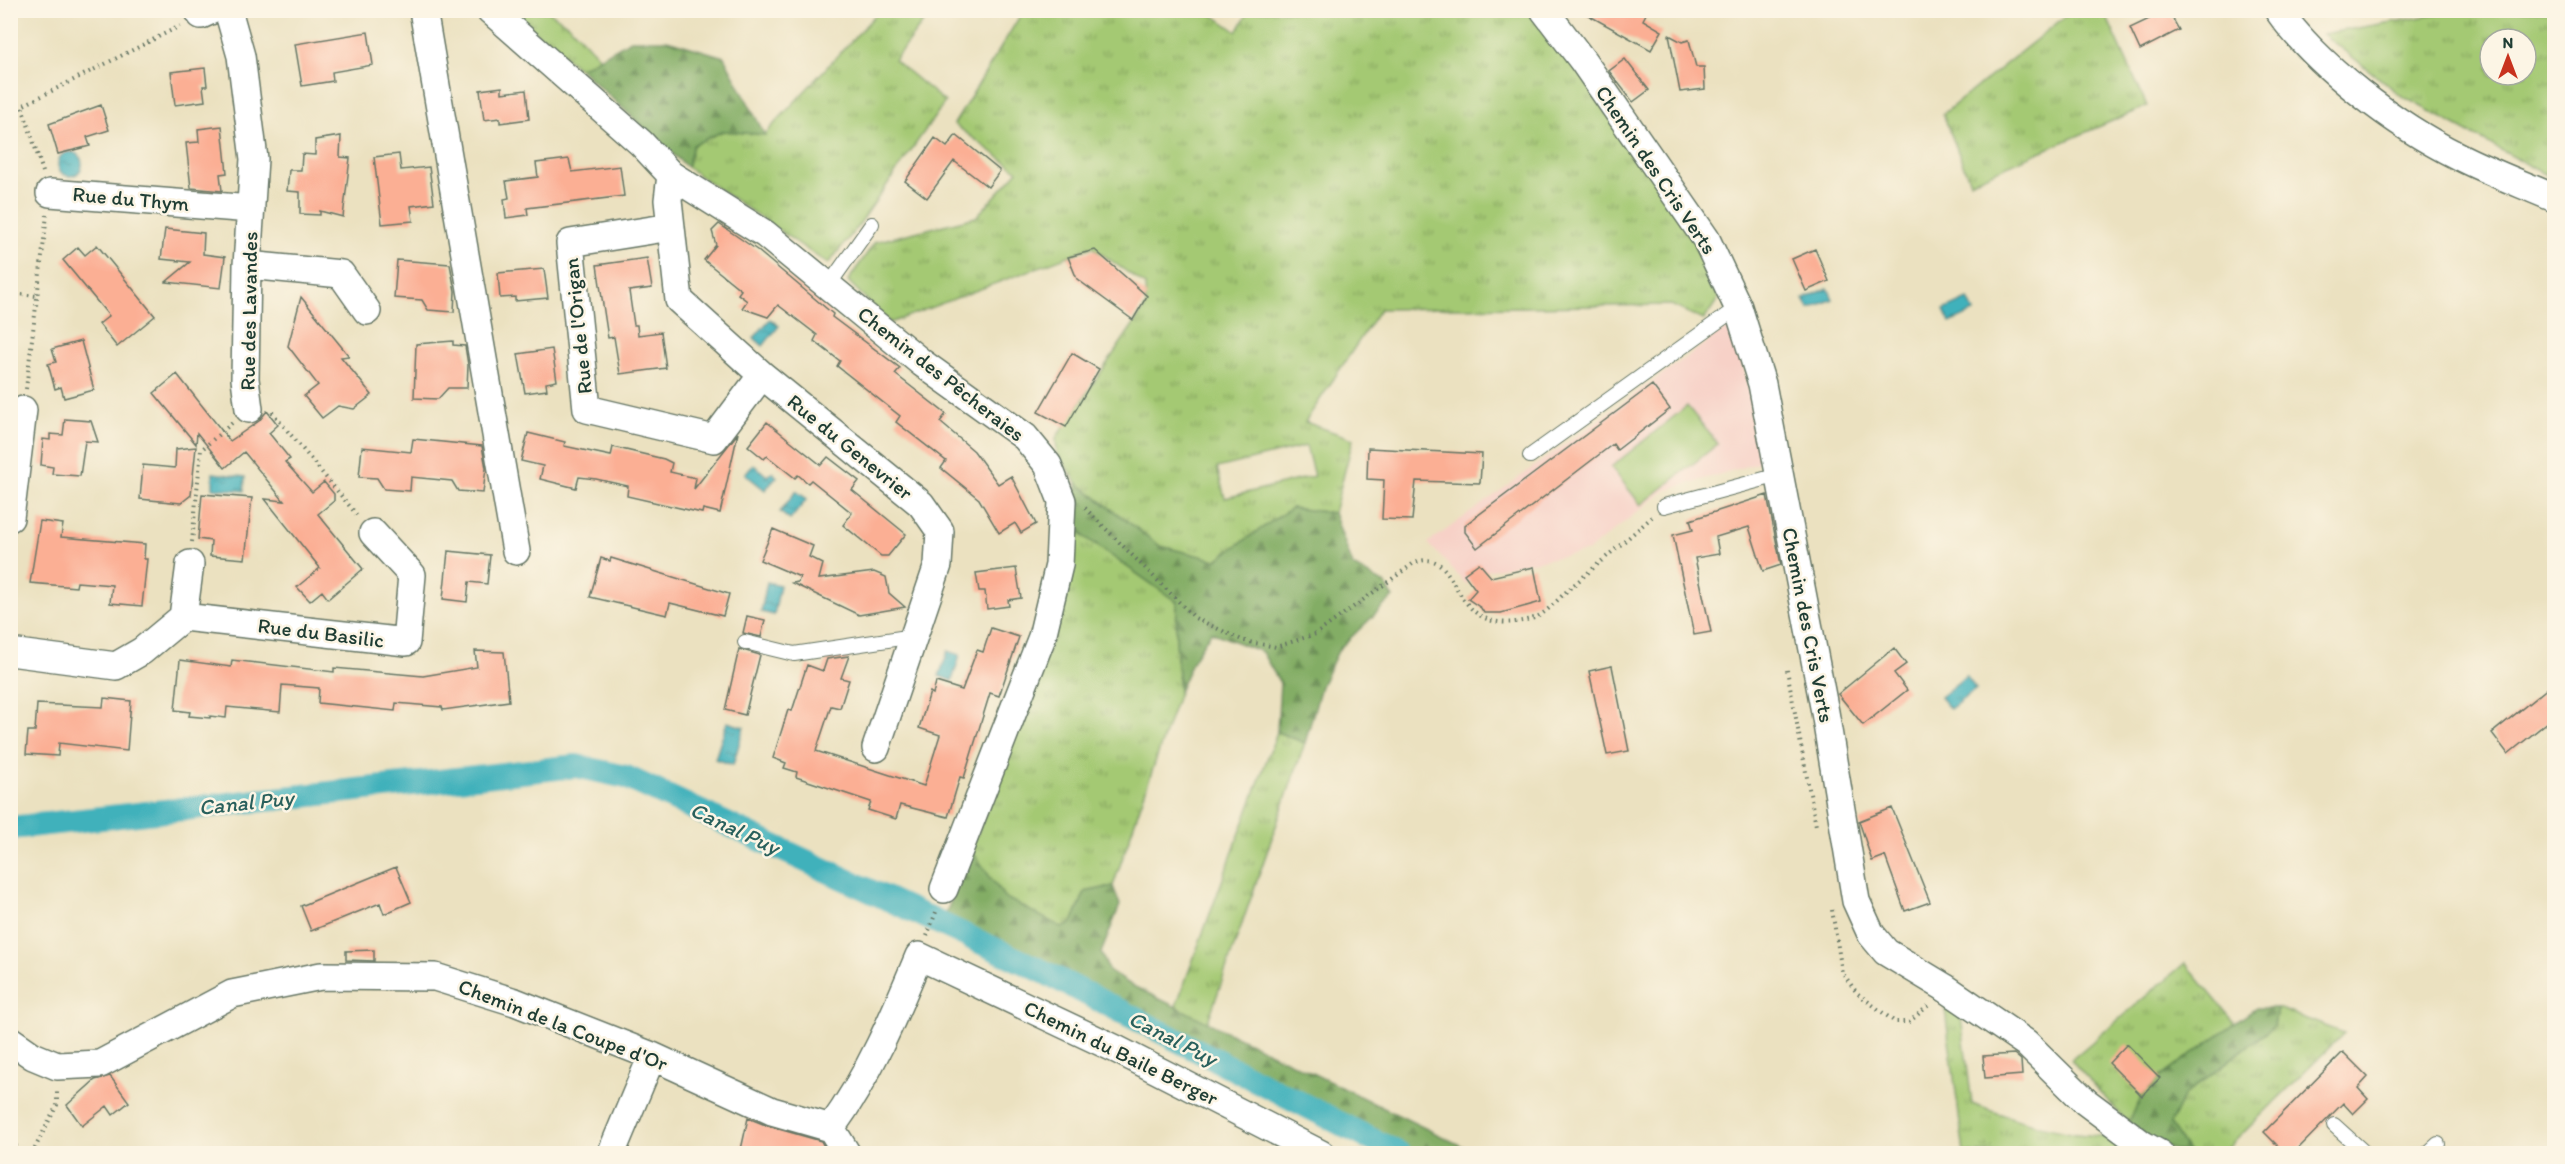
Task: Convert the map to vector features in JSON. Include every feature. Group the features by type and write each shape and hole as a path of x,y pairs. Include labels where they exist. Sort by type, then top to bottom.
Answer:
{"street":[{"name":"Rue des Lavandes","path":"228,10 241,56 254,159 247,265 245,379 249,409"},
{"path":"423,10 516,551"},
{"name":"Chemin des Pêcheraies","path":"490,10 641,143 670,176 765,234 922,363 1025,437 1048,465 1062,501 1059,565 1042,637 940,899"},
{"name":"Chemin des Cris Verts","path":"1544,10 1583,61 1706,239 1738,307 1761,384 1825,712 1857,901 1871,934 1886,952 1944,987 2026,1043 2086,1102 2142,1144 2160,1154"},
{"path":"2278,10 2290,27 2328,65 2399,122 2457,156 2554,198"},
{"name":"Rue du Genevrier","path":"670,176 668,200 679,300 762,375 921,504 940,531 938,565 876,748"},
{"name":"Rue du Thym","path":"50,193 251,209"},
{"name":"Rue de l'Origan","path":"671,227 570,243 587,409 714,439 762,375"},
{"path":"247,265 341,274 367,311"},
{"path":"10,518 23,411"},
{"name":"Rue du Basilic","path":"183,617 406,642 412,575 373,533"},
{"path":"10,652 116,666 142,651 183,617 190,564"},
{"name":"Chemin du Baile Berger","path":"831,1128 850,1102 891,1025 919,956 1118,1050 1322,1154"},
{"name":"Chemin de la Coupe d'Or","path":"57,1066 100,1064 232,994 321,976 435,977 515,1002 652,1056 772,1111 831,1128"},
{"path":"10,1040 33,1056 57,1066"},
{"path":"611,1154 652,1056"},
{"path":"831,1128 848,1154"}],"lane":[{"path":"828,286 872,224"},
{"path":"1530,456 1738,307"},
{"path":"1664,506 1779,475"},
{"path":"745,642 794,654 914,636"},
{"path":"2334,1125 2366,1154"}],"path":[{"path":"50,193 22,106 204,12"},
{"name":"Rue du Thym","path":"23,411 50,193"},
{"path":"10,293 37,296"},
{"path":"245,379 373,533"},
{"name":"Rue des Lavandes","path":"190,564 201,450 249,409"},
{"path":"1062,501 1078,502 1195,618 1244,641 1276,647 1316,634 1414,563 1426,558 1436,560 1444,567 1465,604 1479,617 1493,623 1535,617 1664,506"},
{"path":"929,929 940,899"},
{"path":"32,1154 57,1105 57,1066"},
{"path":"10,1142 16,1146 16,1154"}],"shaded area":[{"path":"1732,324 1767,460 1664,491 1588,551 1486,571 1466,584 1428,543"}],"green space":[{"path":"1535,10 1716,267 1718,299 1704,320 1671,305 1380,309 1305,422 1353,439 1334,513 1291,508 1216,560 1160,546 1077,483 1057,453 1056,438 1146,306 1145,285 1092,247 890,323 848,281 875,242 976,217 1018,171 954,124 1023,11 1207,11 1237,32 1249,11","holes":["1306,446 1314,476 1225,498 1217,468"]},
{"path":"2462,10 2554,11 2554,179 2402,96 2323,34"},
{"path":"510,11 548,11 570,26 600,58 580,69"},
{"path":"879,11 932,11 894,60 945,102 856,229 828,264 687,167 693,145 723,131 765,134"},
{"path":"2072,11 2104,11 2147,106 1970,182 1943,114"},
{"path":"631,40 667,40 724,57 765,135 723,131 693,145 687,167 580,69"},
{"path":"1687,406 1718,444 1641,505 1611,467"},
{"path":"1077,483 1160,546 1216,560 1291,508 1334,513 1353,566 1385,584 1393,597 1339,649 1321,686 1305,743 1277,732 1280,683 1262,652 1211,632 1193,660 1179,692 1176,639 1177,602 1075,530"},
{"path":"1075,530 1177,602 1176,639 1179,692 1113,886 1085,892 1072,923 1063,929 1004,897 971,850 1048,651 1067,592"},
{"path":"1277,732 1305,743 1207,1024 1176,1006"},
{"path":"971,850 1004,897 1063,928 1072,923 1085,892 1113,886 1120,905 1101,953 1109,971 1131,985 1472,1151 1508,1145 1517,1153 1411,1153 945,916"},
{"path":"2185,963 2235,1023 2148,1086 2128,1123 2071,1060"},
{"path":"2256,1008 2277,1008 2274,1026 2184,1095 2170,1124 2189,1153 2173,1150 2128,1123 2148,1086"},
{"path":"2277,1008 2344,1033 2223,1153 2189,1153 2170,1124 2184,1095 2274,1026"},
{"path":"1960,1009 1972,1104 2042,1127 2113,1139 2121,1142 2122,1153 1964,1153 1945,1010"}],"water":[{"path":"70,152 75,153 81,159 81,169 75,175 70,176 65,175 59,169 58,164 59,159 65,153"},
{"path":"1828,288 1833,299 1809,309 1804,299"},
{"path":"1968,299 1974,312 1950,323 1944,310"},
{"path":"770,319 779,326 763,346 754,338"},
{"path":"753,464 767,476 772,472 777,477 765,490 745,474"},
{"path":"213,473 245,477 244,491 213,488"},
{"path":"796,491 807,499 790,520 780,512"},
{"path":"767,582 780,585 774,615 761,612"},
{"path":"948,651 960,655 952,681 939,676"},
{"path":"1966,676 1976,689 1950,709 1940,697"},
{"path":"727,722 744,727 733,765 715,759"}],"building":[{"path":"1579,10 1648,10 1643,20 1662,31 1651,50"},
{"path":"2168,10 2179,30 2140,50 2130,28"},
{"path":"368,32 373,65 332,72 333,81 302,86 295,44"},
{"path":"1669,35 1682,42 1689,40 1696,67 1704,67 1705,89 1680,92"},
{"path":"1625,59 1649,90 1633,102 1609,71"},
{"path":"205,68 207,86 203,86 205,101 175,105 171,72"},
{"path":"502,87 502,93 526,90 529,119 500,123 500,118 484,120 480,90"},
{"path":"101,105 109,130 87,137 90,146 58,154 49,124"},
{"path":"222,126 227,173 220,174 222,191 191,188 186,143 199,142 198,129"},
{"path":"956,135 1000,171 988,187 954,161 927,198 905,181 935,138 947,147"},
{"path":"341,136 340,157 350,158 343,217 320,211 320,215 300,214 300,192 287,191 289,170 301,170 302,154 315,155 315,140"},
{"path":"399,154 401,170 429,167 434,203 411,206 413,221 382,224 374,157"},
{"path":"569,159 572,172 620,166 624,196 527,208 528,215 506,218 504,199 509,198 506,181 538,177 536,163"},
{"path":"719,224 757,250 833,314 832,317 900,368 895,374 946,414 940,422 974,451 998,484 1011,476 1036,524 1021,533 1015,523 999,533 979,499 941,468 946,461 896,422 900,416 837,366 840,361 814,341 817,335 778,305 768,317 742,308 747,301 738,294 741,290 704,260 716,245 712,231"},
{"path":"165,229 204,233 203,254 225,257 221,288 166,282 190,262 161,259"},
{"path":"97,245 155,316 117,347 99,324 109,316 63,260 78,247 85,255"},
{"path":"1815,249 1829,281 1806,291 1792,259"},
{"path":"1095,250 1147,296 1133,320 1077,279 1068,257"},
{"path":"647,258 652,288 629,291 634,325 637,325 638,335 661,332 666,368 620,374 614,337 608,338 597,265"},
{"path":"397,260 450,264 455,291 454,312 428,310 422,300 394,298"},
{"path":"544,269 548,298 515,301 515,297 500,298 498,273"},
{"path":"301,297 349,356 341,357 372,395 354,409 338,406 322,418 304,396 318,385 288,346"},
{"path":"81,341 94,390 64,398 61,387 55,389 48,364 56,362 52,349"},
{"path":"453,341 453,345 465,346 468,365 467,388 448,388 438,399 414,398 416,344"},
{"path":"552,349 557,381 546,383 547,390 525,393 518,354"},
{"path":"1072,353 1099,369 1066,427 1038,412"},
{"path":"177,374 230,441 259,421 267,411 278,425 269,433 290,459 285,462 312,492 324,482 334,494 334,501 318,514 363,569 328,599 322,591 310,601 297,587 320,568 265,499 284,501 244,452 225,468 197,433 196,444 154,393"},
{"path":"1652,385 1670,409 1617,450 1613,444 1477,548 1465,532 1465,525"},
{"path":"65,419 91,421 98,442 85,441 80,476 52,474 53,467 41,465 43,439 50,440 50,434 63,435"},
{"path":"767,422 821,465 828,457 859,481 852,490 906,534 888,556 881,556 843,525 852,513 811,480 808,483 798,475 795,478 767,456 764,459 748,446"},
{"path":"528,433 565,442 564,446 611,456 613,447 664,459 672,463 670,472 696,478 694,489 738,433 720,513 703,509 702,513 627,496 628,486 596,479 579,477 576,488 540,479 543,466 521,461"},
{"path":"413,439 482,446 486,468 483,493 458,491 452,481 411,477 410,491 384,489 377,478 359,477 362,447 411,452"},
{"path":"196,447 191,495 181,503 140,499 143,465 175,468 176,449"},
{"path":"1368,448 1482,454 1480,483 1416,481 1412,520 1382,519 1384,480 1367,479"},
{"path":"202,494 252,498 245,559 210,556 211,541 198,539"},
{"path":"1767,495 1781,565 1763,571 1749,527 1716,537 1719,554 1695,558 1711,632 1694,635 1673,535 1693,530 1690,520"},
{"path":"40,521 63,524 61,537 145,544 144,559 147,559 142,606 110,603 112,585 77,582 76,587 30,583"},
{"path":"773,529 813,546 809,557 823,564 819,579 874,572 886,577 889,593 905,607 859,615 792,583 798,582 800,577 760,560"},
{"path":"448,551 490,555 487,584 469,582 467,602 443,599"},
{"path":"601,558 610,561 611,558 729,594 723,616 670,603 667,615 590,597"},
{"path":"1479,563 1491,577 1534,567 1541,602 1501,613 1484,613 1468,599 1476,590 1464,574"},
{"path":"1016,568 1021,598 1008,600 1009,606 987,609 985,591 979,591 976,573"},
{"path":"747,616 765,620 761,637 743,633"},
{"path":"991,628 1019,637 999,696 990,693 964,778 960,777 948,817 900,805 896,819 868,810 871,802 796,777 797,772 784,768 786,763 773,758 788,710 792,711 807,665 823,671 827,659 849,656 841,678 849,680 840,708 831,706 816,751 924,786 940,735 919,728 930,692 933,694 936,682 962,690 977,650 983,652"},
{"path":"1894,648 1906,664 1894,673 1907,690 1863,725 1838,694"},
{"path":"739,649 760,655 745,715 725,710"},
{"path":"475,651 504,652 509,701 443,710 442,707 396,703 395,711 318,703 319,688 282,685 280,712 227,707 226,718 210,716 210,718 189,716 190,712 175,710 180,660 231,667 232,660 334,672 334,668 423,676 477,667"},
{"path":"1612,666 1629,751 1607,755 1589,671"},
{"path":"2554,683 2554,717 2508,754 2492,733"},
{"path":"104,698 131,701 127,751 59,743 58,756 26,754 28,731 35,731 37,704 103,707"},
{"path":"1892,808 1930,902 1905,911 1885,856 1872,861 1859,821"},
{"path":"396,867 411,902 384,914 380,903 311,931 301,906"},
{"path":"374,950 374,961 346,960 346,951"},
{"path":"2127,1044 2160,1078 2142,1096 2109,1063"},
{"path":"2343,1052 2368,1077 2358,1088 2368,1099 2353,1114 2343,1103 2293,1154 2286,1154 2264,1132"},
{"path":"2014,1054 2021,1060 2022,1075 1985,1078 1983,1056"},
{"path":"110,1076 129,1102 113,1115 107,1106 82,1126 67,1105 95,1080"},
{"path":"748,1118 821,1141 828,1154 740,1154"}],"waterway":[{"name":"Canal Puy","path":"10,828 576,766 626,777 1040,970 1400,1154"}]}
